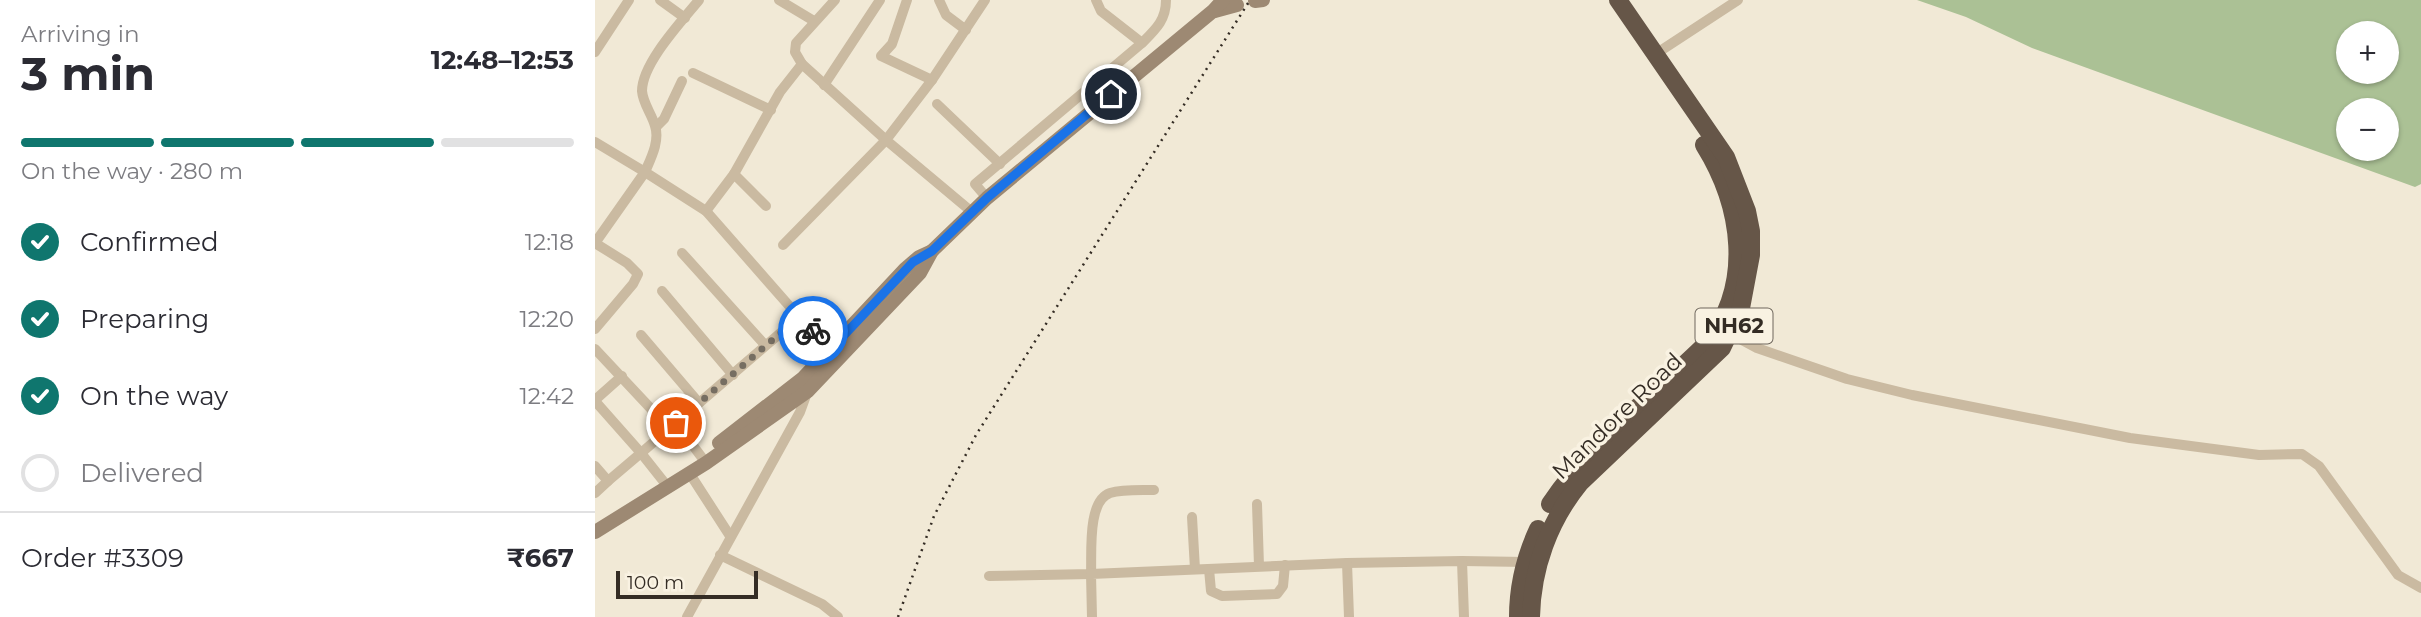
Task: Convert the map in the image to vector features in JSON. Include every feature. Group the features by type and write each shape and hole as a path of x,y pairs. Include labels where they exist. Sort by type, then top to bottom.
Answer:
{"highway":[{"name":"Mandore Road","path":"1518,617 1518,596 1526,562 1546,510 1566,480 1698,352 1719,328 1727,309 1739,255 1734,213 1715,163 1606,0"},
{"name":"Mandore Road","path":"1531,617 1531,590 1543,547 1561,506 1580,483 1722,348 1741,309 1751,255 1751,231 1747,211 1726,157 1618,0"}],"main road":[{"path":"595,525 704,459 805,384 913,262 932,251 987,198 1225,5"},
{"path":"595,532 690,474 704,459"}],"street":[{"path":"595,52 629,0"},
{"path":"660,0 685,18"},
{"path":"595,330 633,284 638,274 627,263 595,243 645,172 655,146 656,127 643,99 643,80 658,52 699,0"},
{"path":"779,0 814,21"},
{"path":"835,0 814,21 794,48 802,64 886,140 972,212"},
{"path":"824,85 880,0"},
{"path":"907,0 892,44 881,56 932,80"},
{"path":"939,0 946,15 966,30"},
{"path":"783,245 886,140 932,80 985,0"},
{"path":"1096,0 1101,11 1118,21 1142,43"},
{"path":"987,198 975,184 1142,43 1160,25 1165,15 1167,0"},
{"path":"1654,55 1738,0"},
{"path":"706,211 734,174 781,92 802,64"},
{"path":"692,73 771,110"},
{"path":"656,127 664,119 682,81"},
{"path":"937,104 1000,164"},
{"path":"595,142 706,211 799,317 835,353"},
{"path":"734,174 765,206"},
{"path":"682,253 765,345"},
{"path":"662,291 733,375"},
{"path":"595,493 799,317"},
{"path":"1731,334 1757,348 1847,379 1964,406 2130,438 2259,455 2302,454 2319,466 2398,575 2421,588"},
{"path":"641,335 699,403"},
{"path":"595,349 704,459"},
{"path":"622,376 595,401 664,482"},
{"path":"687,617 794,423 805,384"},
{"path":"788,398 794,423"},
{"path":"595,466 608,481"},
{"path":"690,474 730,536"},
{"path":"1092,617 1094,514 1102,497 1112,492 1154,490"},
{"path":"1257,503 1259,566"},
{"path":"1192,517 1195,569"},
{"path":"720,555 823,604 838,617"},
{"path":"1462,561 1464,617"},
{"path":"989,576 1347,563 1526,562"},
{"path":"1347,563 1349,617"},
{"path":"1209,569 1211,591 1214,595 1259,595 1281,591 1285,565"}],"green space":[{"path":"1917,0 2421,0 2421,184 2415,187 2343,161 2399,161 2399,98 2336,98 2336,158 2032,48 1966,17"}],"railway":[{"path":"898,617 934,516 976,435 1250,0"}],"way so far":[{"path":"676,423 799,317 813,331"}],"route":[{"path":"813,331 831,349 913,262 932,251 987,198 1111,94"}]}
